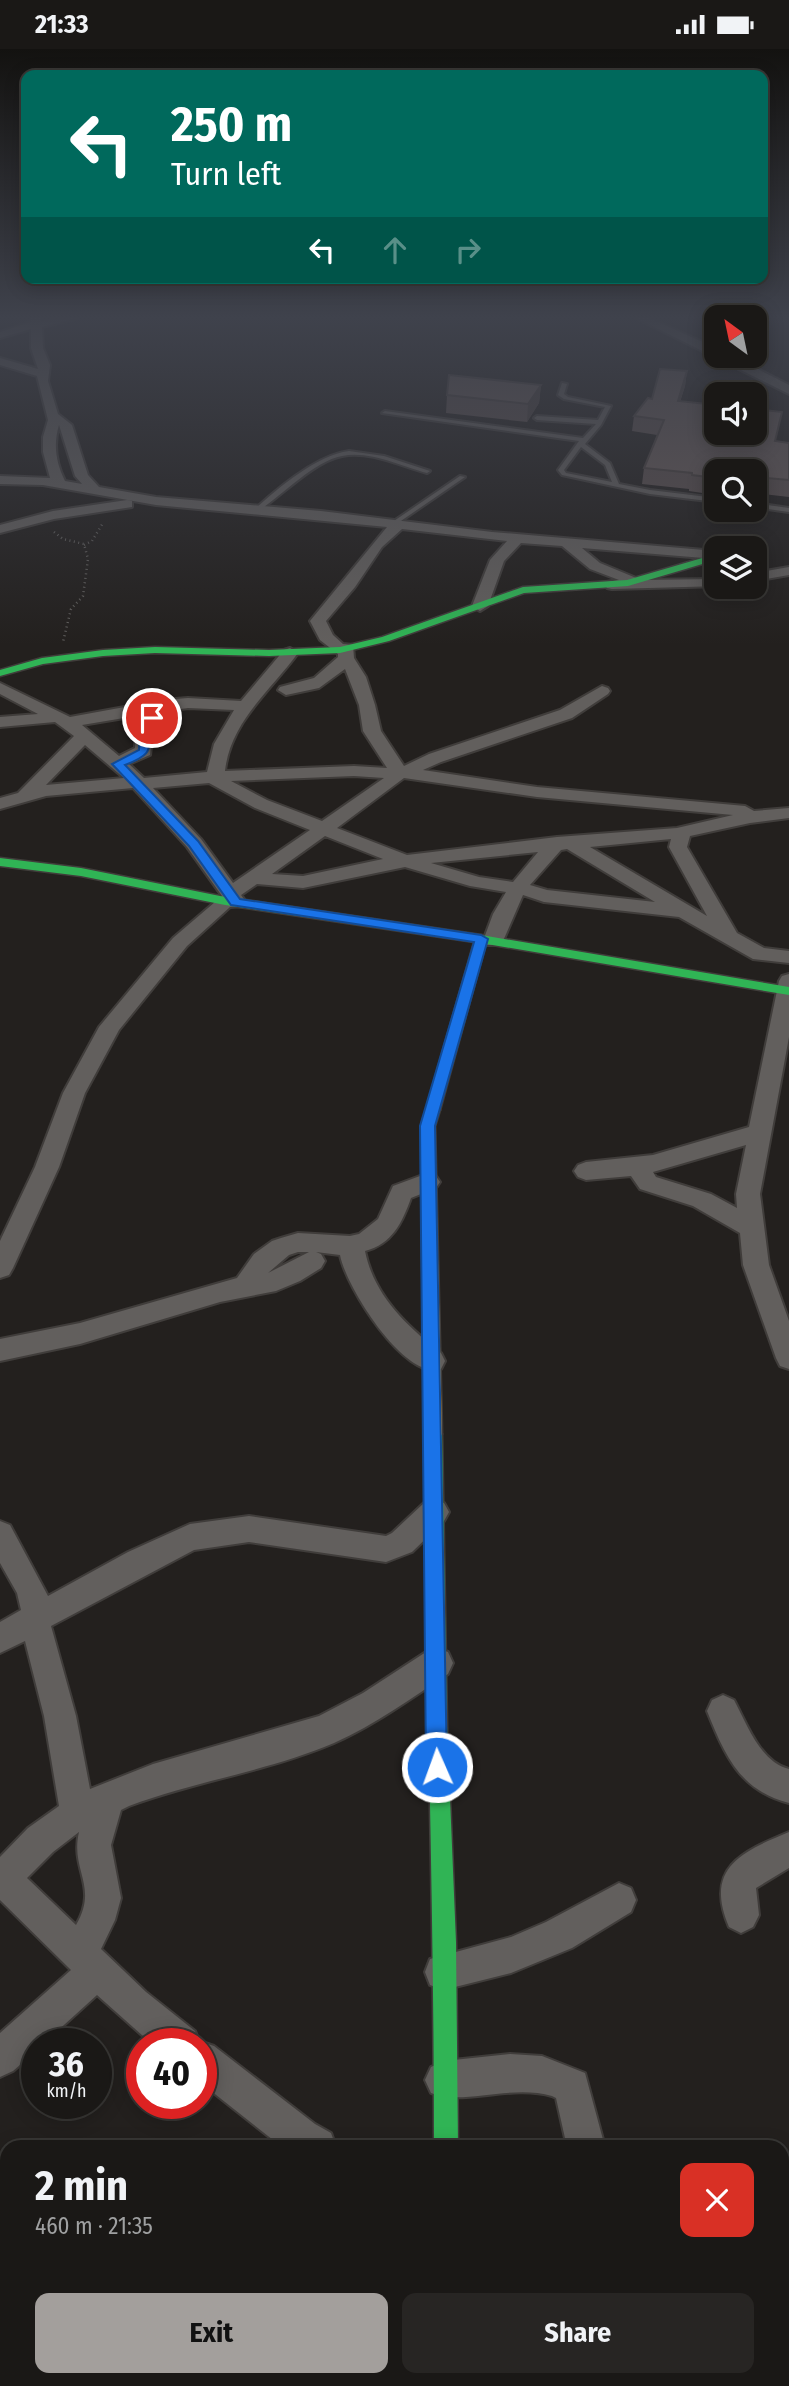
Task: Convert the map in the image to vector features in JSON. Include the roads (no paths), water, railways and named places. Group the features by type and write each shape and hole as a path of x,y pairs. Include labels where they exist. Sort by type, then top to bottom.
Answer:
{"street":[{"path":"52,427 49,452 67,499 61,513"},
{"path":"67,427 82,476 95,491"},
{"path":"0,479 43,481 152,500 704,555"},
{"path":"1,529 61,513 152,500"},
{"path":"213,777 218,759 244,706 318,626 323,612 353,580 380,539 396,525"},
{"path":"480,606 481,598 497,572 497,560 517,538"},
{"path":"566,542 595,566 635,581"},
{"path":"612,585 635,581 704,560"},
{"path":"767,560 789,562"},
{"path":"767,575 789,571"},
{"path":"0,673 60,658 155,650 344,652 523,590 704,583"},
{"path":"318,626 344,652 358,677 372,731 394,762 399,775"},
{"path":"286,690 314,686 323,681 344,652"},
{"path":"0,688 85,734 139,783 194,843 230,899"},
{"path":"0,1268 47,1167 74,1093 110,1027 180,942 257,878 399,775 435,758 566,714 602,691"},
{"path":"0,722 62,720 188,703 244,706"},
{"path":"117,764 144,751 145,730 163,705"},
{"path":"21,797 48,775 85,734"},
{"path":"0,804 75,786 277,772 321,774 354,771 537,792 769,814 789,813"},
{"path":"213,777 261,804 405,861 477,882 577,901 684,911"},
{"path":"257,878 303,882 442,855 682,832 769,814"},
{"path":"682,832 678,847 729,937"},
{"path":"446,2140 444,1914 435,1742 437,1663 428,1126 487,940 506,907 540,859 564,843"},
{"path":"564,843 590,852 616,871 760,954 789,957"},
{"path":"0,862 81,872 230,899 788,987 748,1194 756,1265 789,1358"},
{"path":"586,1171 637,1167 760,1132"},
{"path":"637,1167 648,1183 702,1200 752,1228"},
{"path":"245,1286 261,1260 281,1246 313,1241 351,1246 372,1239 385,1229 402,1192 428,1182"},
{"path":"351,1246 360,1279 373,1300 400,1336 432,1361"},
{"path":"0,1350 40,1344 114,1325 215,1292 285,1277 312,1261"},
{"path":"0,1639 190,1537 249,1529 386,1549 402,1543 434,1512"},
{"path":"0,1534 31,1590 54,1685 77,1815"},
{"path":"162,2028 133,2005 2,1877 34,1846 77,1815 109,1799 213,1761 308,1736 369,1710 437,1663"},
{"path":"723,1711 755,1768 768,1780 789,1786"},
{"path":"0,2058 88,1962 104,1898 102,1878 95,1861 94,1837 109,1799"},
{"path":"741,1915 738,1884 746,1872 789,1849"},
{"path":"443,1972 510,1955 559,1935 619,1900"},
{"path":"217,2072 304,2140"},
{"path":"444,2080 538,2072 558,2077 572,2086 584,2140"}],"lane":[{"path":"490,427 582,442 608,464 617,486"},
{"path":"527,432 531,427"},
{"path":"594,427 562,466 564,474 617,486 704,498"},
{"path":"258,509 324,461 340,454 357,454 427,471"},
{"path":"396,525 462,477"},
{"path":"767,507 789,510"}]}
